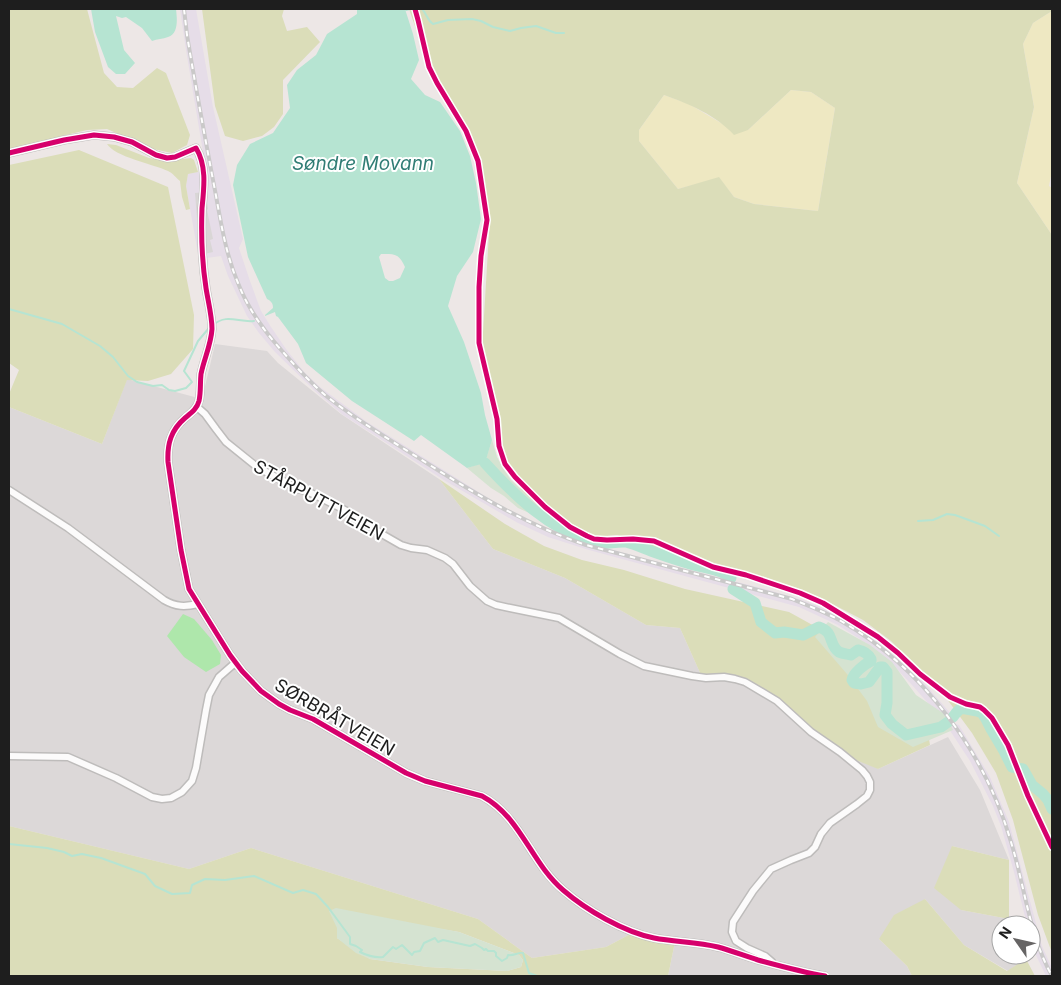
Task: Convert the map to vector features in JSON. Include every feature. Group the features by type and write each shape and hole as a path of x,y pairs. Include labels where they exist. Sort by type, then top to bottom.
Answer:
{"street":[{"path":"9,153 94,135 114,137 132,142 156,155 167,158 175,157 196,148 200,155 204,174 203,258 211,327 197,407"},
{"name":"SØRBRÅTVEIEN","path":"197,407 174,431 167,448 169,473 186,578 189,589 235,663 261,691 273,701 313,719 406,773 489,800 511,820 541,865 555,882 574,899 592,911 637,934 664,940 710,945 760,961 825,976"},
{"name":"STÅRPUTTVEIEN","path":"197,407 205,414 226,442 258,467 298,489 339,506 401,545 427,550 446,558 470,586 487,601 525,612 559,618 644,666 692,676 706,678 724,677 745,682 777,701 811,732 862,770 870,782 870,790 867,796 830,822 809,853 771,869 756,887 733,922 732,932 736,941 765,956 773,963"},
{"path":"9,490 68,528 164,600 179,606 198,604"},
{"path":"9,756 68,757 152,796 162,799 171,798 188,786 194,775 209,695 219,677 235,663"}],"shaded area":[{"path":"9,9 87,9 104,73 117,87 133,88 157,68 166,73 190,135 187,145 172,153 153,149 107,129 87,130 9,152"},
{"path":"180,9 196,9 213,107 243,239 239,248 261,311 286,349 305,373 320,387 367,422 521,517 550,530 592,544 802,600 843,618 871,637 919,677 951,714 950,716 955,724 959,725 990,777 1009,822 1034,915 1025,915 1001,826 970,761 943,720 894,666 866,643 838,625 799,607 589,550 548,537 518,523 447,482 343,415 275,352 247,316 228,276 221,256 199,259 186,186 188,174 206,170"},
{"path":"202,9 284,9 282,16 287,31 307,27 320,42 283,80 283,114 274,127 262,136 243,141 225,136 215,106"},
{"path":"409,9 1052,9 1052,11 1033,23 1023,44 1034,107 1017,183 1052,235 1052,953 1041,923 1041,915 1038,915 1013,820 996,773 972,733 941,691 891,641 863,620 821,598 776,582 704,565 617,535 591,537 558,525 524,495 502,454 482,349 490,217 481,174 467,130 451,107 427,61","holes":["791,90 811,92 835,108 818,211 754,204 734,197 719,177 678,189 639,141 639,130 664,95 711,116 734,135 748,130"]},
{"path":"1052,11 1052,171 1049,186 1052,188 1052,235 1017,183 1034,107 1023,44 1033,23"},
{"path":"791,90 811,92 835,108 818,211 754,204 734,197 719,178 678,189 639,141 639,130 664,95 689,104 726,126 748,130"},
{"path":"107,144 116,145 149,158 168,161 191,158 194,160 198,172 188,174 186,186 190,209 186,210 180,181 171,173 118,153"},
{"path":"79,150 168,187 194,315 193,349 171,374 148,381 127,380 102,444 9,407 9,394 19,370 9,363 9,165"},
{"path":"206,192 207,210 213,239 210,240 213,252 200,255 195,193"},
{"path":"215,344 267,351 278,363 341,414 439,479 493,549 565,578 646,625 680,628 701,675 729,674 745,678 878,769 948,737 980,790 1009,860 952,846 961,910 991,916 991,961 964,945 925,899 879,939 907,966 912,976 668,976 676,937 636,931 606,947 532,958 478,919 251,848 189,869 9,826 9,407 102,444 127,379 202,399"},
{"path":"492,440 497,457 511,480 556,525 518,508 467,468 485,462"},
{"path":"439,479 505,524 544,546 582,560 624,570 685,589 789,612 827,633 925,716 930,745 878,769 856,760 815,733 779,700 745,678 729,674 701,675 680,628 646,625 565,578 493,549"},
{"path":"828,622 870,645 892,662 916,695 946,715 953,730 913,747 878,727 867,701 847,674 815,637"},
{"path":"9,826 189,869 251,848 478,919 532,958 606,947 636,931 676,937 668,976 9,976","holes":["337,928 434,928 459,932 519,955 523,960 521,967 507,971 428,967 370,959 337,938"]},
{"path":"952,846 1009,860 1009,915 991,916 961,910 934,888"},
{"path":"925,899 964,945 991,961 991,965 997,965 1007,971 1016,965 1029,965 1035,976 912,976 907,966 879,939 894,915"},
{"path":"336,908 459,932 519,955 523,960 521,967 507,971 428,967 370,959 356,953 337,938 337,928 329,911"},
{"path":"1041,942 1052,968 1052,976 1046,976 1041,965"},
{"path":"998,965 1017,965 1008,971"}],"green space":[{"path":"183,614 194,619 212,640 221,655 220,664 206,672 184,657 167,636"}],"water":[{"path":"91,9 176,9 176,29 172,35 166,38 152,41 142,28 126,17 116,16 124,50 135,63 125,74 116,74 108,67 95,32"},
{"name":"Søndre Movann","path":"357,9 405,9 419,60 411,79 425,95 440,102 460,131 470,156 481,219 473,252 457,276 448,306 464,342 481,393 492,440 485,463 467,468 421,435 414,441 352,401 306,363 298,344 276,316 275,312 265,316 273,308 273,305 267,299 248,257 233,185 237,165 250,144 273,133 290,108 287,85 297,70 316,55 327,34 357,14","holes":["381,254 393,254 401,259 405,267 400,278 393,281 385,278 379,257"]}],"waterway":[{"path":"406,10 410,9"},
{"path":"422,9 433,24 448,20 472,19 510,31 536,26 556,33 564,33"},
{"path":"9,309 62,324 100,346 113,357 128,376 137,382 153,386 162,385 169,390 175,391 186,388 192,382 184,371 198,341 209,328"},
{"path":"213,325 218,321 228,319 254,321"},
{"path":"485,463 533,510 576,536 596,543 626,542 683,562 717,571 731,578"},
{"path":"918,521 933,520 947,514 955,515 985,526 999,536"},
{"path":"733,589 755,603 761,622 775,633 784,632 803,635 819,627 827,632 836,649 841,653 851,655"},
{"path":"851,655 858,650 866,653 871,659 855,674 852,680 854,683 869,682 880,667 883,667 887,672 885,715 892,724 906,735 941,727 948,722"},
{"path":"953,717 961,708 982,713 1012,767 1023,769 1032,785 1043,794 1052,809"},
{"path":"9,844 47,848 72,856 82,854 101,858 145,874 155,886 172,894 190,893 192,885 205,879 225,880 254,876 293,893 303,890 316,894 350,937 350,944 356,946 362,950 360,952 368,956 383,957 393,947 396,949 402,945 412,955 414,952 420,951 424,943 435,938 438,942 443,940 470,946 475,944 484,950 494,951 496,956 502,961 508,955 523,953 529,973 537,976"}],"railway":[{"path":"184,9 220,219 233,271 242,293 257,319 293,363 325,395 362,422 464,486 523,519 586,545 792,599 841,621 871,640 924,688 947,715 985,776 1000,809 1016,859 1038,944 1052,976"}],"cycle path":[{"path":"415,9 429,67 466,131 478,161 487,220 481,256 479,343 497,419 499,446 505,464 515,477 545,507 570,527 587,536 594,539 607,540 633,539 654,541 713,567 746,575 800,593 823,603 878,637 920,674 950,697 966,704 980,707 992,718 1008,745 1028,796 1052,847"},
{"path":"9,153 94,135 114,137 132,142 156,155 167,158 175,157 196,148 202,162 204,177 203,258 212,329 201,374 198,404 194,411 173,432 169,443 168,462 181,550 189,589 230,655 261,691 279,704 313,719 406,773 425,781 482,796 507,816 542,867 563,890 583,905 618,925 630,931 654,938 718,947 799,971 825,976"}]}
